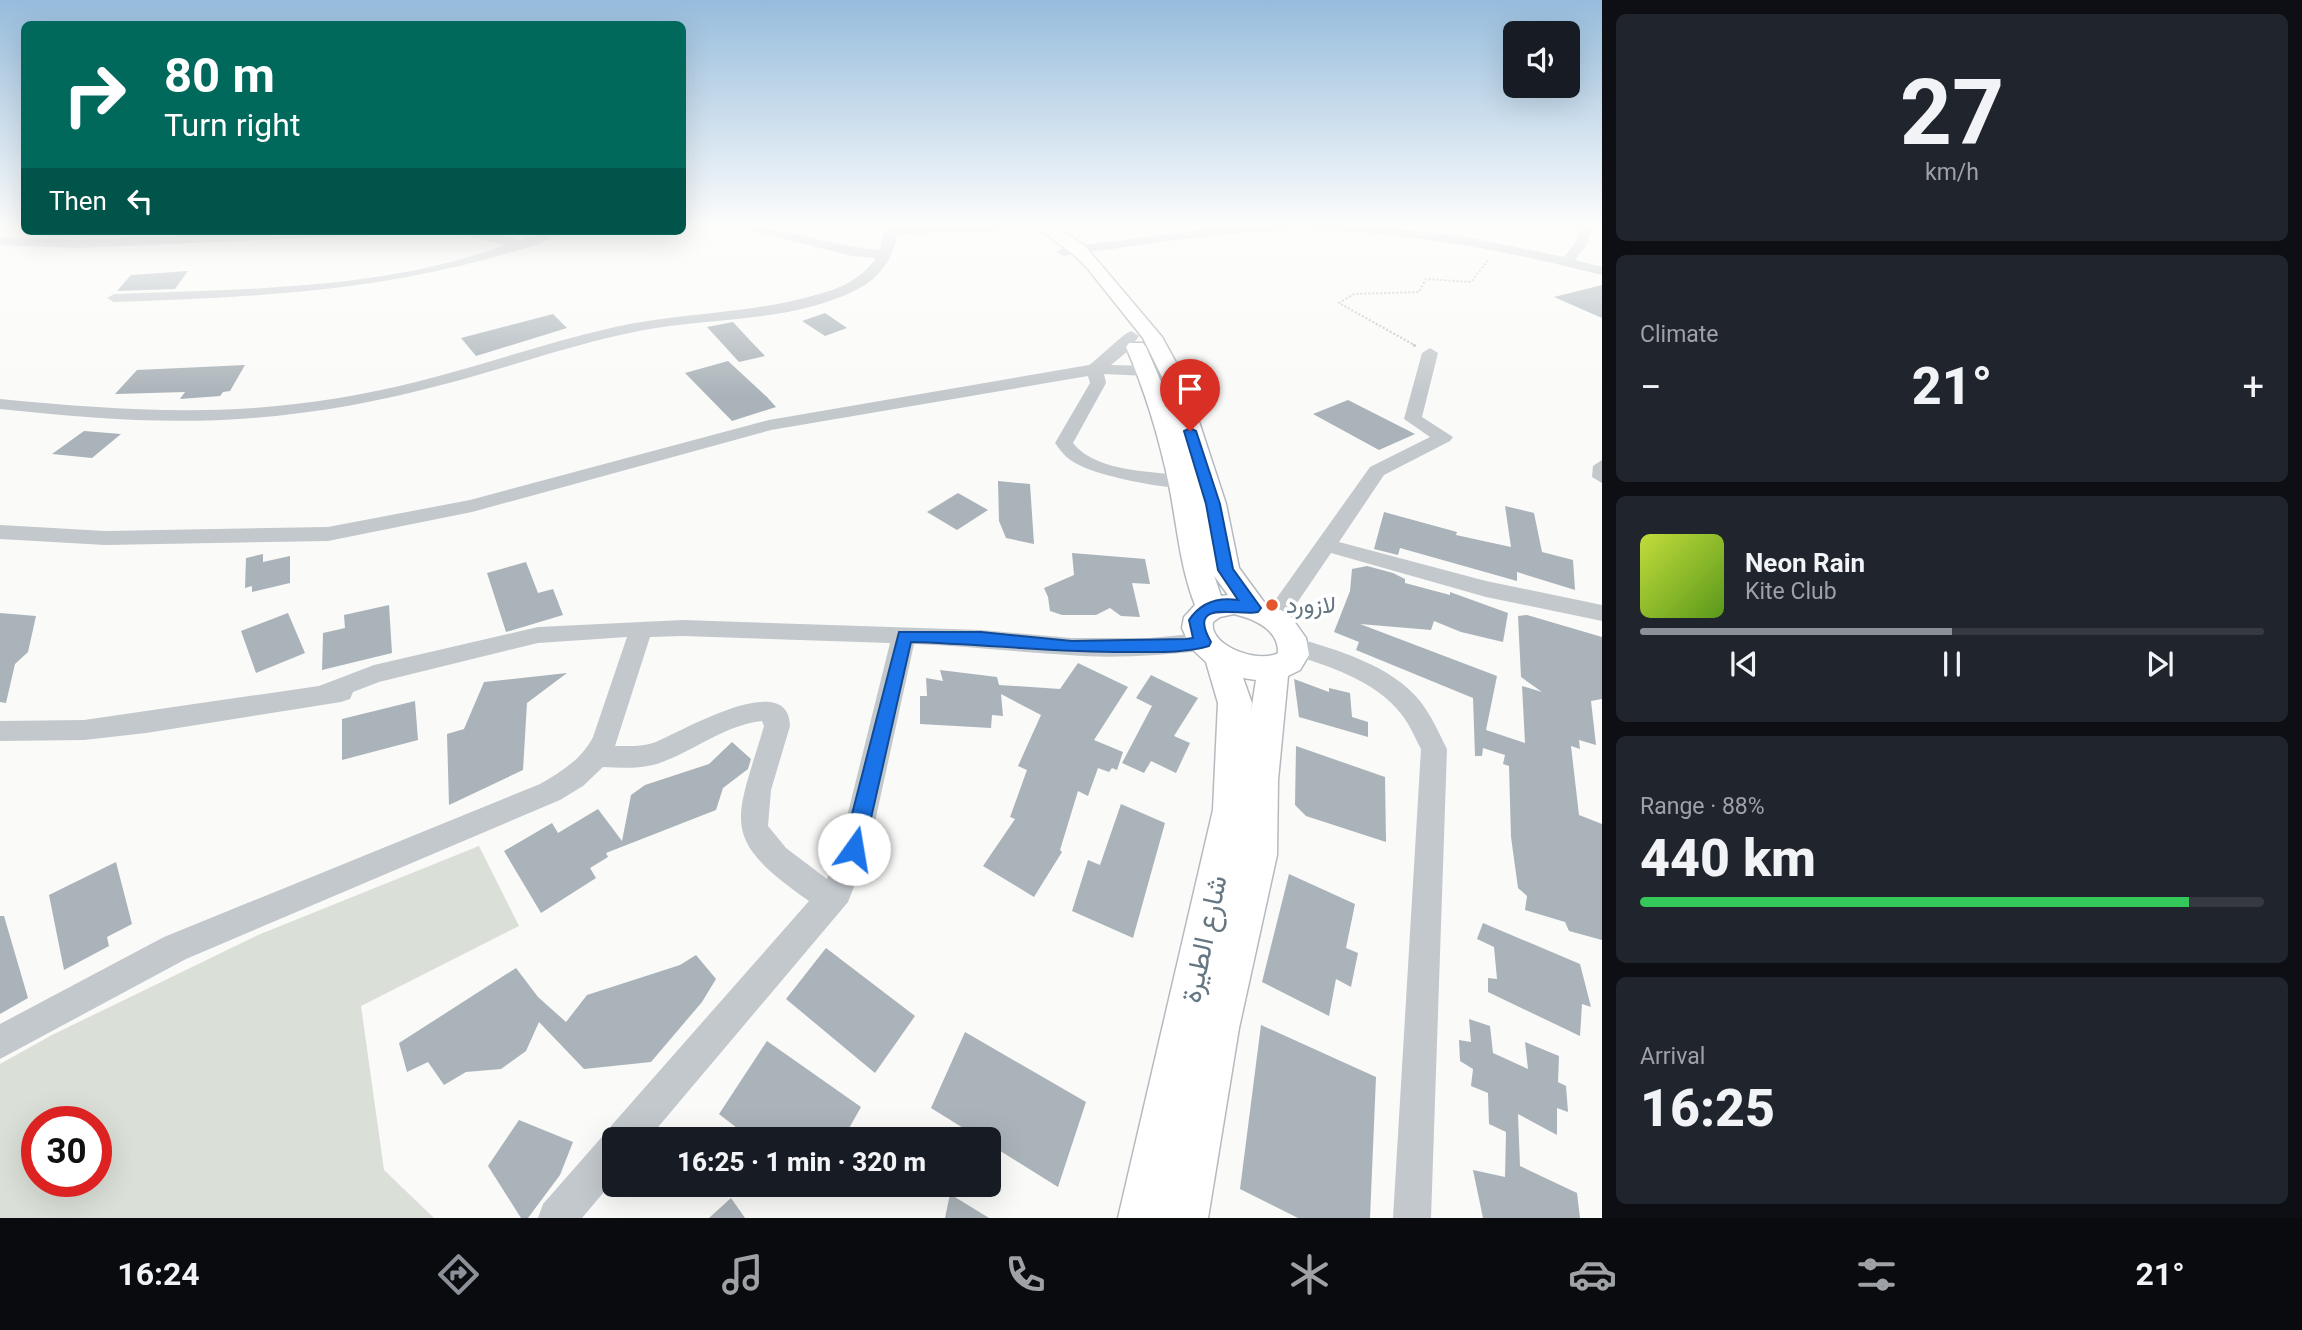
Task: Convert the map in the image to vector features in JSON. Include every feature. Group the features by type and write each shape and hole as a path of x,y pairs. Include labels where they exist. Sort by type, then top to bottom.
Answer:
{"main road":[{"path":"1094,282 1131,336 1148,371 1180,481 1195,568 1211,608"},
{"path":"1106,282 1120,294 1152,337 1174,379 1207,484 1226,570 1264,614 1288,633 1284,657 1257,670 1237,666 1212,650 1198,632 1197,620 1211,608 1234,604 1264,614"},
{"name":"شارع الطيرة","path":"1143,1218 1231,810 1235,703 1212,650"},
{"name":"شارع الطيرة","path":"1183,1218 1217,1028 1258,855 1260,780 1284,657"}],"street":[{"path":"114,298 327,286 353,282"},
{"path":"0,404 108,416 167,417 254,413 339,403 440,381 574,341 641,326 810,302 852,287 859,282"},
{"path":"1096,369 1122,348 1131,336"},
{"path":"1264,614 1326,545 1377,471 1444,437 1413,419 1430,353"},
{"path":"1096,369 1098,383 1066,437 1066,449 1085,462 1140,477 1207,484"},
{"path":"0,531 24,535 105,538 328,534 472,506 769,425 1062,377 1096,369 1148,371"},
{"path":"1602,466 1602,477"},
{"path":"1326,545 1486,589 1602,613"},
{"path":"0,731 84,730 146,723 328,692 370,690 548,646 581,634 641,629 981,638 1072,647 1212,650"},
{"path":"0,1042 175,948 550,792 573,778 597,756 607,737 641,629"},
{"path":"634,1127 837,892 854,849 904,636"},
{"path":"1284,657 1353,666 1377,679 1408,704 1434,750 1412,1218"},
{"path":"597,756 635,758 657,752 745,715 763,710 771,713 777,718 778,726 754,808 754,827 786,867 831,899"},
{"path":"557,1218 602,1165"}],"path":[{"path":"1424,282 1419,292 1354,294 1339,303 1430,353"}],"shaded area":[{"path":"479,846 519,926 361,1006 384,1170 434,1218 0,1218 0,1064 52,1035 258,935"}],"building":[{"path":"125,282 180,282 175,289 117,291"},
{"path":"1602,285 1602,318 1554,297"},
{"path":"825,313 847,328 825,336 802,321"},
{"path":"553,314 567,328 476,356 461,338"},
{"path":"733,322 765,356 739,362 707,327"},
{"path":"728,361 776,407 732,421 685,373"},
{"path":"245,365 230,391 223,392 220,396 180,399 185,392 115,394 137,370"},
{"path":"1348,400 1415,434 1379,450 1313,414"},
{"path":"84,431 121,434 92,458 52,454"},
{"path":"998,481 1030,484 1034,544 1006,538 999,521"},
{"path":"958,493 988,510 957,530 927,512"},
{"path":"1505,506 1534,513 1542,552 1573,560 1575,590 1517,572 1517,581 1400,548 1398,555 1374,549 1384,512 1457,532 1456,535 1511,547"},
{"path":"1072,553 1145,559 1150,584 1132,583 1140,617 1121,616 1110,608 1096,615 1062,615 1050,611 1044,588 1074,575"},
{"path":"263,554 263,562 290,556 290,583 252,592 252,586 245,588 246,558"},
{"path":"526,562 538,593 553,589 563,615 506,632 487,573"},
{"path":"1367,566 1393,573 1405,579 1405,583 1450,595 1450,592 1508,613 1503,642 1461,632 1434,621 1431,630 1360,624 1497,676 1486,730 1525,743 1522,686 1542,692 1521,677 1518,616 1527,615 1602,637 1602,699 1591,701 1596,745 1579,740 1580,749 1571,746 1579,815 1602,824 1602,940 1569,931 1565,922 1525,910 1527,896 1518,888 1511,837 1509,766 1503,764 1505,755 1483,748 1482,756 1475,756 1473,698 1356,650 1359,642 1334,632 1350,591 1352,569"},
{"path":"389,605 392,653 322,670 323,633 345,628 344,615"},
{"path":"0,613 36,616 28,652 15,664 6,703 0,702"},
{"path":"288,613 305,653 256,673 241,631"},
{"path":"1078,663 1128,687 1094,740 1123,752 1117,770 1112,768 1109,772 1098,768 1088,796 1078,791 1060,850 1062,852 1034,897 983,866 1015,819 1010,817 1027,770 1018,766 1041,715 1001,694 1003,716 992,715 991,728 920,724 920,696 927,696 926,678 943,681 940,670 997,677 999,685 1060,689"},
{"path":"567,673 527,703 523,770 449,805 447,734 464,729 484,682"},
{"path":"1151,675 1198,698 1174,736 1190,743 1176,773 1151,761 1144,773 1122,763 1152,706 1136,698"},
{"path":"1294,679 1329,692 1329,688 1350,693 1352,717 1368,722 1368,737 1299,717"},
{"path":"415,701 418,740 342,760 342,719"},
{"path":"732,742 751,759 748,769 723,788 716,810 606,853 608,857 590,868 596,878 541,913 504,851 552,823 558,833 598,809 622,841 631,795 645,785 709,764"},
{"path":"1296,746 1385,777 1386,842 1306,816 1295,805"},
{"path":"1121,804 1165,823 1133,938 1072,911 1088,860 1100,865"},
{"path":"116,862 132,924 107,937 109,946 64,970 49,895"},
{"path":"1289,874 1355,904 1346,948 1358,953 1351,987 1336,979 1329,1016 1262,982"},
{"path":"0,916 4,916 28,998 0,1014"},
{"path":"1483,923 1580,964 1591,1007 1582,1004 1580,1036 1488,992 1488,978 1497,979 1494,947 1477,939"},
{"path":"826,948 915,1016 875,1073 786,999"},
{"path":"696,955 716,979 702,1002 651,1062 584,1069 539,1022 526,1051 501,1069 466,1072 444,1085 428,1062 407,1072 399,1043 516,968 538,997 566,1022 587,995 680,965"},
{"path":"1469,1019 1490,1026 1493,1053 1528,1069 1525,1042 1559,1056 1558,1082 1566,1086 1568,1112 1557,1108 1557,1135 1518,1114 1520,1166 1577,1193 1580,1218 1483,1218 1473,1170 1505,1177 1506,1132 1489,1124 1488,1093 1471,1086 1473,1069 1460,1061 1459,1040 1471,1042"},
{"path":"1261,1025 1376,1077 1370,1218 1298,1218 1240,1189"},
{"path":"965,1032 1086,1102 1058,1187 1001,1151 1001,1127 962,1127 931,1108"},
{"path":"767,1041 861,1107 850,1127 736,1127 719,1114"},
{"path":"519,1120 573,1142 560,1175 528,1218 521,1218 488,1166"},
{"path":"949,1197 955,1197 989,1218 945,1218"},
{"path":"731,1198 745,1218 709,1218"}],"place":[{"name":"لازورد","path":"1272,605"}],"route":[{"path":"854,849 904,636 981,638 1072,647 1186,645 1203,642 1198,632 1197,620 1204,611 1217,605 1234,604 1253,608 1234,586 1226,570 1213,504 1190,431"}]}
